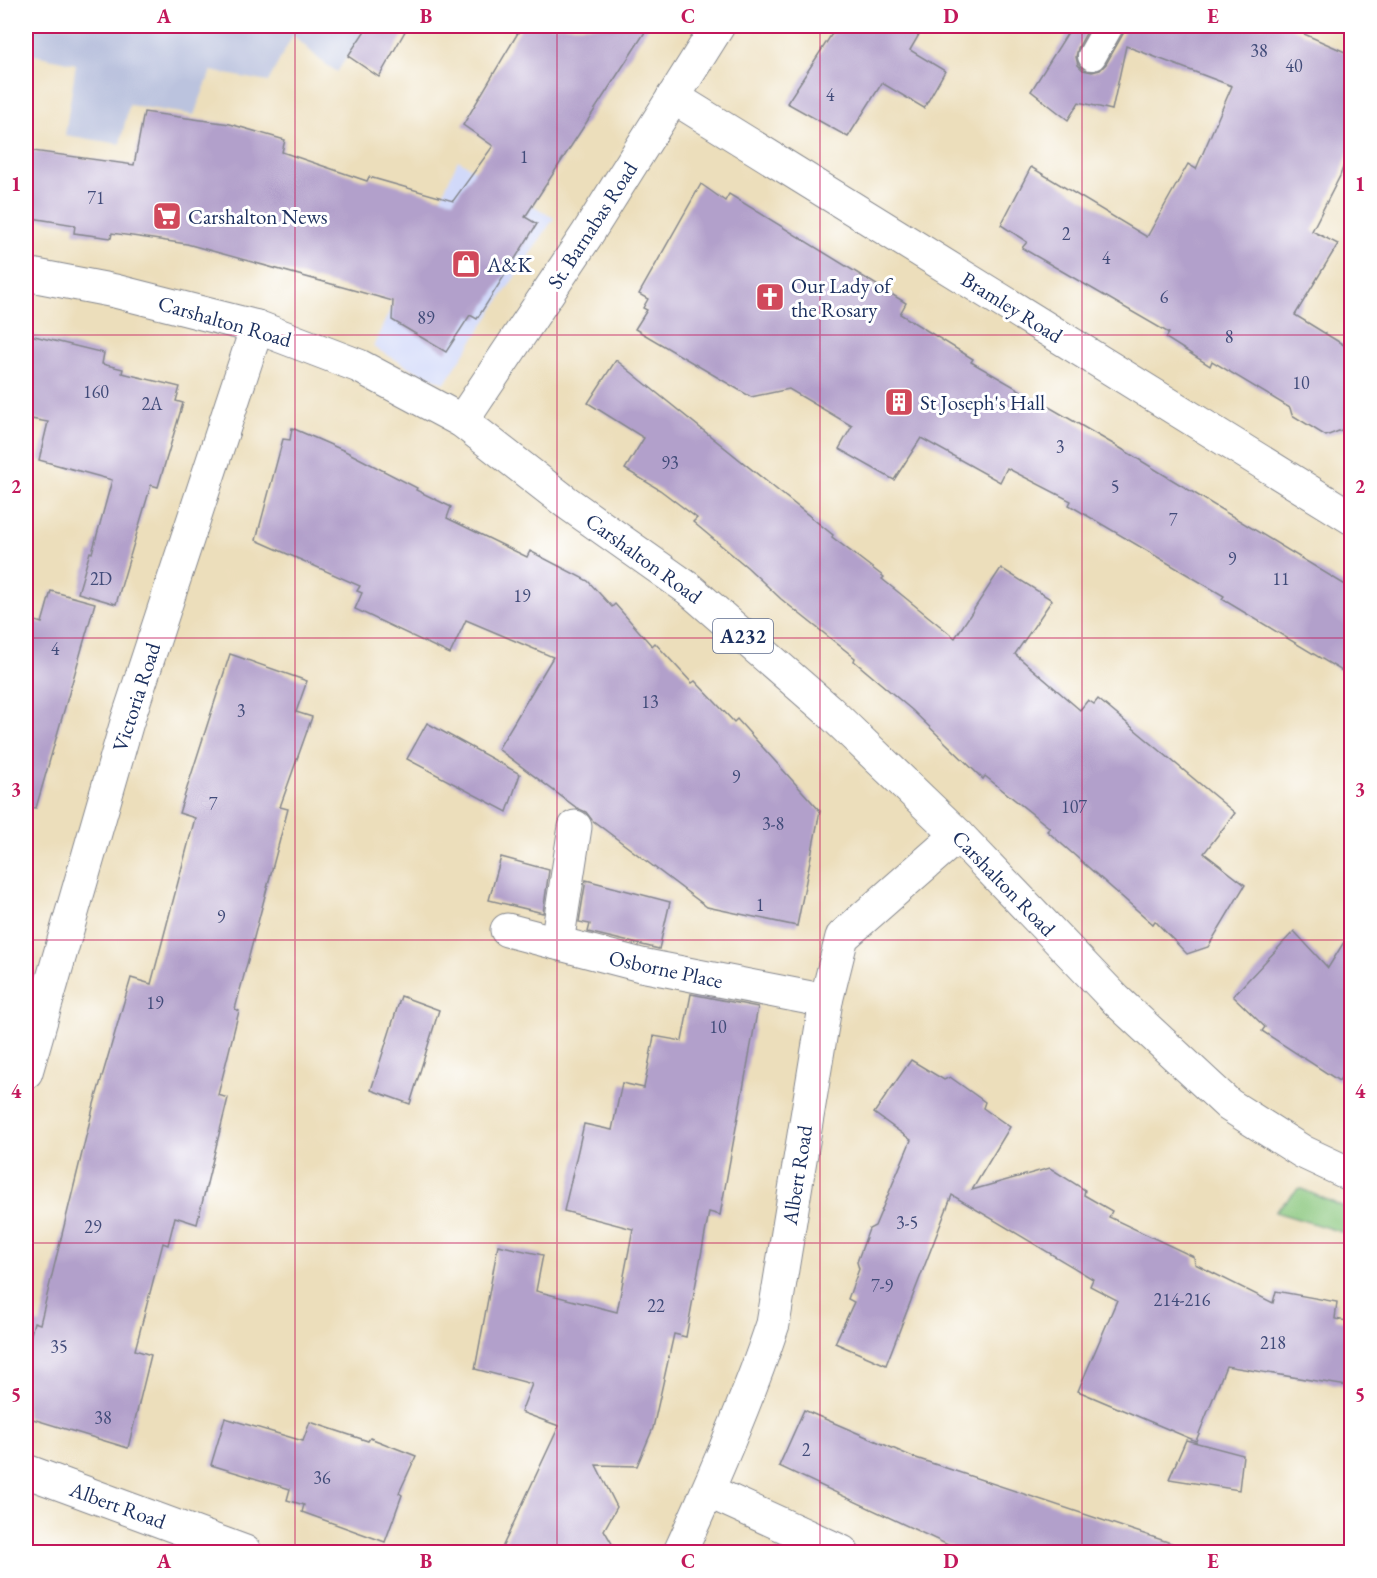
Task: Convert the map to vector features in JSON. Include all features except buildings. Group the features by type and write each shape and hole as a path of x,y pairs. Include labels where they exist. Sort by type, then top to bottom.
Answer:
{"main road":[{"name":"St. Barnabas Road","path":"462,421 586,236 718,26"},
{"name":"Bramley Road","path":"673,97 1352,518"},
{"name":"Carshalton Road","path":"26,273 115,291 257,327 359,366 462,421 566,502 688,589 828,710 958,835 1114,999 1229,1105 1303,1152 1352,1175"},
{"name":"Victoria Road","path":"26,1072 127,722 257,327"},
{"path":"557,943 575,827"},
{"name":"Albert Road","path":"680,1552 708,1491 773,1324 826,1001 842,937 958,835"},
{"name":"Osborne Place","path":"507,930 641,965 826,1001"},
{"name":"Albert Road","path":"26,1471 245,1552"},
{"path":"708,1491 842,1552"}],"lane":[{"path":"1092,56 1108,26"}],"shaded area":[{"path":"26,26 368,26 337,72 293,35 268,82 211,71 194,115 129,105 120,144 65,135 76,64 26,53"},
{"path":"458,160 554,218 445,383 414,370 373,347"}],"green space":[{"path":"1299,1188 1351,1210 1351,1235 1275,1212"}],"place":[{"name":"Carshalton News","path":"167,216"},
{"name":"A&K","path":"466,264"},
{"name":"Our Lady of the Rosary","path":"770,297"},
{"name":"St Joseph's Hall","path":"899,402"}]}
